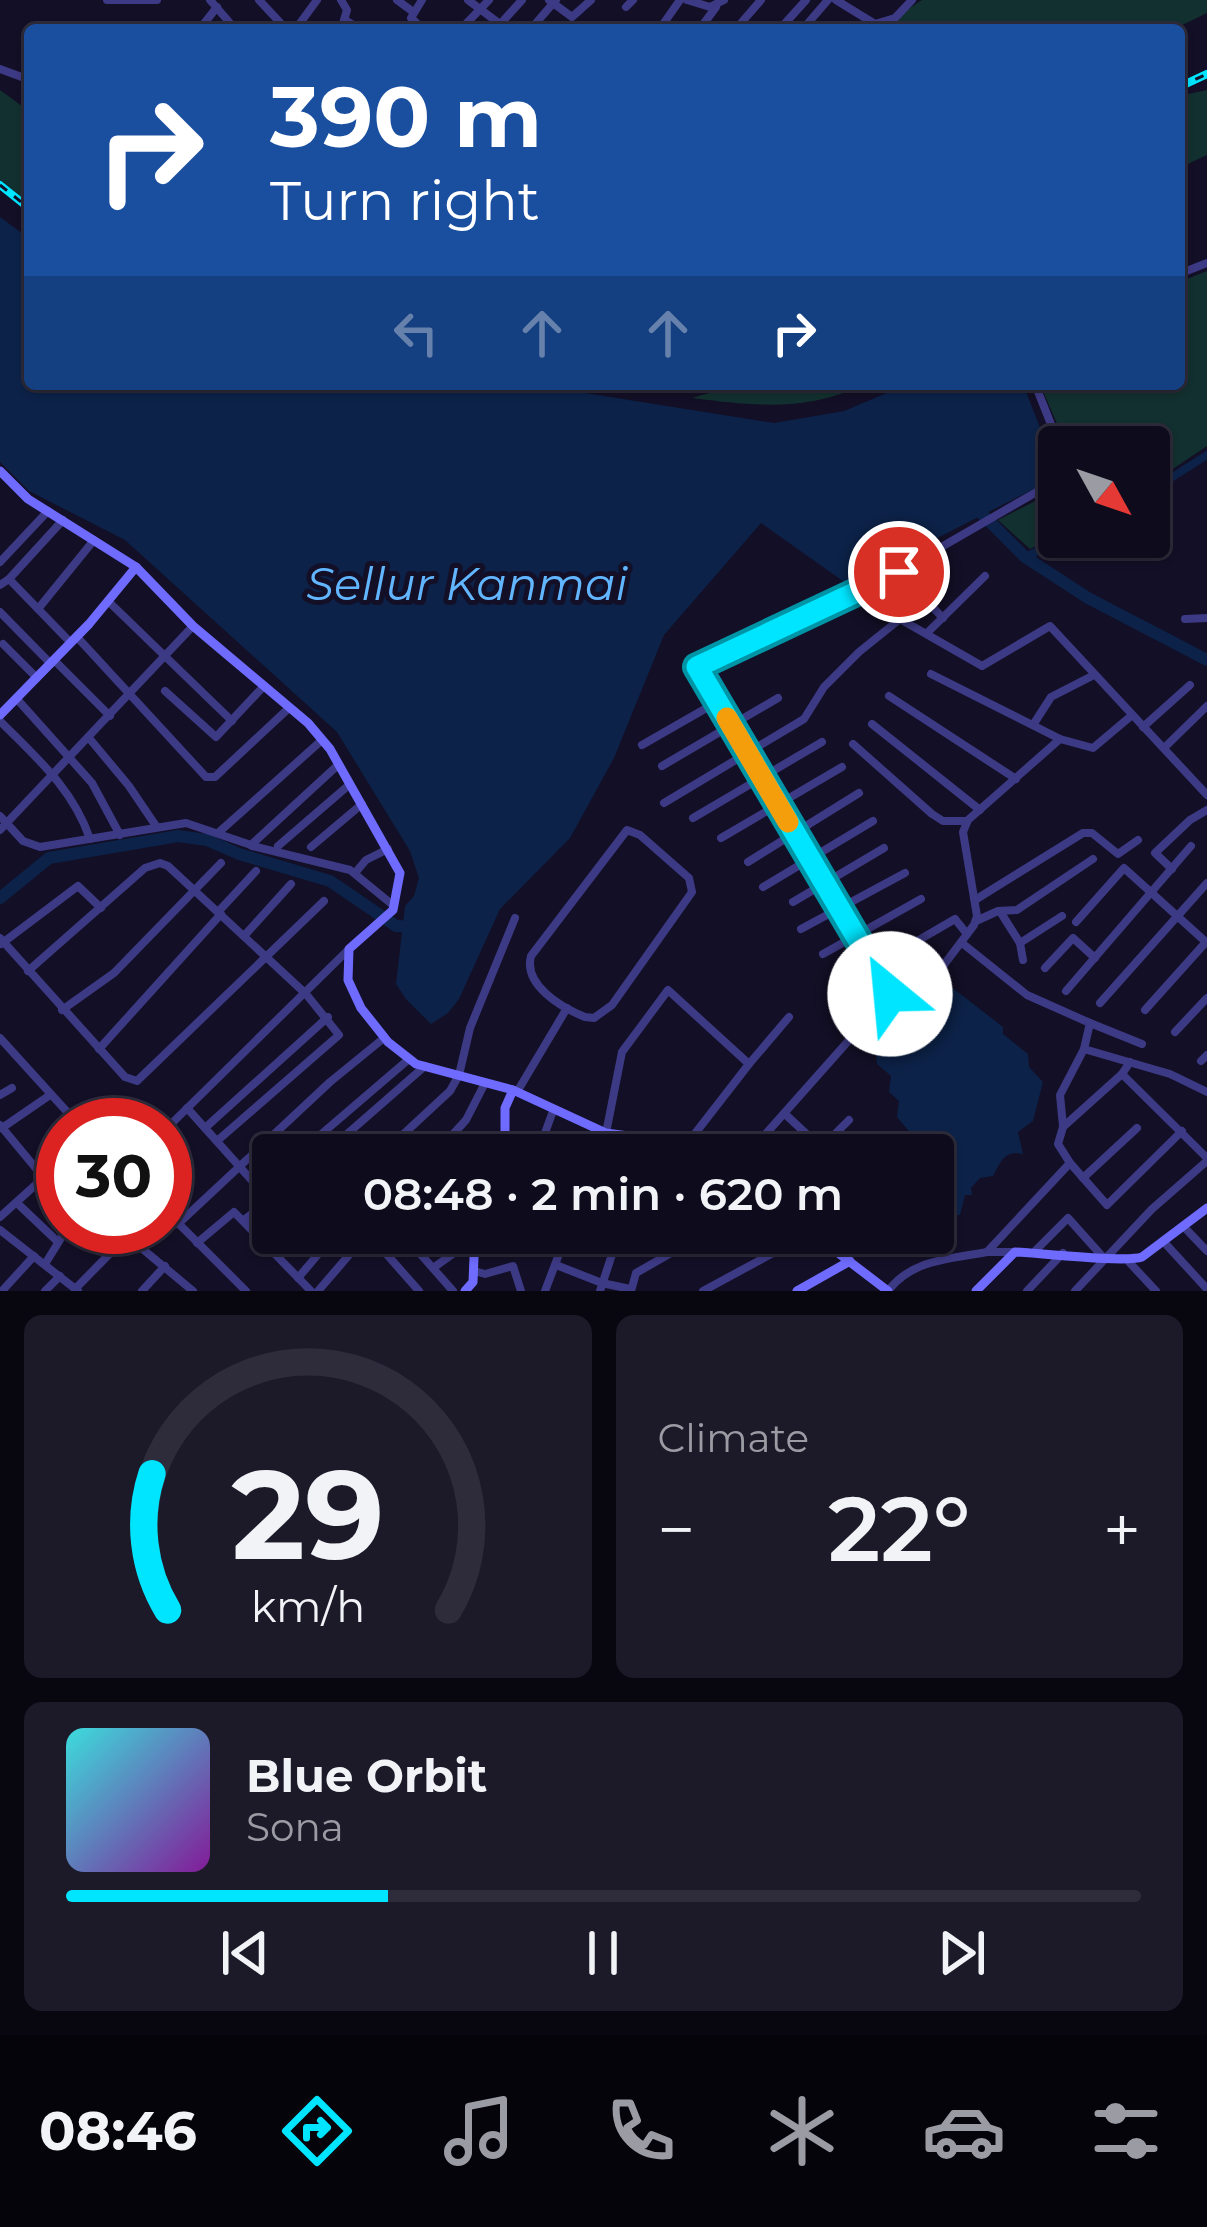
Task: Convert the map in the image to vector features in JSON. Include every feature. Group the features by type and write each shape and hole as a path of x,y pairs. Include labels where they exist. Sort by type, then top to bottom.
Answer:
{"main road":[{"path":"0,471 28,499 136,567 194,626 322,740 400,873 394,908 350,949 348,980 384,1038 425,1066 515,1091 553,1111 617,1134"},
{"path":"0,718 136,567"},
{"path":"506,1133 505,1108 515,1091"},
{"path":"976,1291 1015,1252 1104,1256 1129,1262 1207,1208"},
{"path":"465,1291 473,1282 474,1254"},
{"path":"840,1254 888,1291"},
{"path":"797,1291 811,1288 850,1261"}],"street":[{"path":"107,0 157,0"},
{"path":"259,0 285,24"},
{"path":"296,24 317,0"},
{"path":"397,0 412,11"},
{"path":"418,24 411,18 412,11 422,0"},
{"path":"468,0 496,24"},
{"path":"466,24 489,0"},
{"path":"552,1 572,17 591,0"},
{"path":"740,24 761,0"},
{"path":"784,24 806,0"},
{"path":"808,24 832,0 866,21 885,24 912,0"},
{"path":"850,10 859,0"},
{"path":"679,2 720,3"},
{"path":"1037,390 1052,426"},
{"path":"890,994 697,667 899,572 1038,491"},
{"path":"0,562 47,511"},
{"path":"62,520 3,584 74,640 201,774 210,778 289,708"},
{"path":"38,609 94,540"},
{"path":"899,572 944,618"},
{"path":"927,632 986,576"},
{"path":"108,601 232,721"},
{"path":"0,612 110,716"},
{"path":"1186,619 1207,618"},
{"path":"664,803 808,713 812,700 836,675 896,621 905,619 982,666 1048,625 1207,795"},
{"path":"194,626 2,823 32,845 186,823 251,845 336,865 355,873 394,908"},
{"path":"3,644 37,678"},
{"path":"931,674 1060,740 1093,748 1131,716"},
{"path":"1033,725 1051,697 1094,675"},
{"path":"1143,727 1190,685"},
{"path":"165,691 214,736 263,687"},
{"path":"0,693 71,757 104,802 120,835"},
{"path":"889,696 1016,779"},
{"path":"662,766 778,698"},
{"path":"642,745 717,701"},
{"path":"1164,748 1207,706"},
{"path":"0,718 54,774 81,813 90,839"},
{"path":"872,724 980,810"},
{"path":"89,738 156,826"},
{"path":"218,833 322,740"},
{"path":"975,922 963,832 968,820 1060,740"},
{"path":"693,818 822,742"},
{"path":"853,744 932,814 953,822 968,820"},
{"path":"251,845 338,765"},
{"path":"721,838 842,767"},
{"path":"278,846 349,785"},
{"path":"748,862 859,793"},
{"path":"311,847 362,804"},
{"path":"1172,869 1155,853 1207,810"},
{"path":"763,886 873,821"},
{"path":"634,830 689,878 692,892 604,1013 585,1017 567,1008 534,982 528,967 532,956 620,835 634,830"},
{"path":"974,900 1083,833 1091,832 1118,854 1138,840"},
{"path":"1066,992 1191,846"},
{"path":"793,902 884,848"},
{"path":"355,873 366,860 389,849"},
{"path":"766,1134 890,994 940,970 975,922 1000,911 1017,910 1093,859"},
{"path":"62,1010 114,973 221,863"},
{"path":"28,971 151,865 167,866 195,891 338,1030 337,1039 217,1141"},
{"path":"1076,922 1121,869 1129,871 1207,942 1145,1010"},
{"path":"99,1048 256,872"},
{"path":"801,929 905,873"},
{"path":"1100,1003 1207,883"},
{"path":"244,936 292,884"},
{"path":"101,908 78,886 1,942 125,1077 137,1082 324,902"},
{"path":"824,954 921,899"},
{"path":"1000,911 1020,943 1023,960"},
{"path":"1020,943 1062,916"},
{"path":"404,1134 450,1091 459,1076 470,1028 515,919"},
{"path":"848,978 955,920 965,938 1027,995 1142,1044"},
{"path":"1045,968 1073,938 1095,958"},
{"path":"192,1103 350,949"},
{"path":"603,1132 622,1052 668,990 749,1064"},
{"path":"1174,1033 1207,998"},
{"path":"515,1091 567,1008"},
{"path":"205,1128 328,1017"},
{"path":"700,1134 789,1017"},
{"path":"1090,1023 1084,1048 1060,1095 1063,1127 1058,1144 1070,1163 1107,1205 1182,1132"},
{"path":"0,1038 53,1098"},
{"path":"192,1210 384,1038"},
{"path":"1084,1048 1170,1074 1207,1092"},
{"path":"321,1134 409,1058"},
{"path":"1063,1127 1123,1074 1130,1062"},
{"path":"347,1134 425,1066"},
{"path":"1075,1291 1104,1256 1207,1160 1123,1074"},
{"path":"453,1134 466,1120 485,1082"},
{"path":"0,1095 12,1088"},
{"path":"36,1170 1,1126 50,1095"},
{"path":"544,1134 553,1111"},
{"path":"192,1114 252,1180"},
{"path":"784,1114 806,1134"},
{"path":"836,1134 849,1120"},
{"path":"1083,1178 1137,1127"},
{"path":"987,1252 1070,1163"},
{"path":"0,1217 36,1187"},
{"path":"17,1203 36,1221"},
{"path":"197,1243 234,1212 315,1291 349,1254"},
{"path":"244,1220 252,1214"},
{"path":"1034,1252 1068,1218 1104,1256"},
{"path":"1184,1228 1207,1251"},
{"path":"0,1230 77,1290 110,1254"},
{"path":"192,1238 244,1290"},
{"path":"1163,1241 1207,1289"},
{"path":"888,1291 897,1279 925,1264 987,1252 1015,1252"},
{"path":"1028,1291 1063,1253"},
{"path":"45,1264 50,1254"},
{"path":"150,1254 190,1290"},
{"path":"298,1278 318,1254"},
{"path":"386,1254 419,1291"},
{"path":"422,1254 453,1291"},
{"path":"433,1268 451,1254"},
{"path":"545,1291 559,1254"},
{"path":"601,1287 613,1254"},
{"path":"556,1265 601,1287 631,1290 636,1273 669,1254"},
{"path":"703,1291 772,1254"},
{"path":"2,1291 34,1256"},
{"path":"1129,1262 1156,1291"},
{"path":"142,1291 165,1266"},
{"path":"474,1271 485,1274 513,1266 521,1291"},
{"path":"45,1291 60,1276"}],"green space":[{"path":"922,0 1207,0 1207,13 1184,24 885,24"},
{"path":"0,90 24,108 24,200 0,180"},
{"path":"1207,90 1207,155 1185,165 1185,95"},
{"path":"1207,271 1207,446 1170,471 1170,426 1058,426 1043,390 1185,390 1185,280"},
{"path":"719,390 851,390 801,403 692,398"},
{"path":"1038,500 1038,545 1030,549 998,520"}],"water":[{"name":"Sellur Kanmai","path":"0,217 24,235 24,390 567,390 774,423 844,411 894,390 1025,390 1039,426 1038,487 847,584 761,523 664,635 614,758 570,838 500,909 459,999 431,1024 396,984 405,906 419,878 410,851 337,732 125,540 29,491 0,462"},
{"path":"944,987 954,989 1003,1027 1003,1034 1028,1054 1029,1067 1043,1082 1033,1121 1018,1132 1023,1154 1007,1156 993,1176 980,1178 971,1188 972,1195 965,1195 960,1215 954,1216 954,1134 911,1134 897,1117 899,1101 889,1092 891,1076 877,1064 878,1032 886,1015 905,1019 917,1006 930,1004"}],"waterway":[{"path":"1170,479 1207,455"},
{"path":"971,503 1025,557 1088,598 1207,660"},
{"path":"1025,557 1038,551"},
{"path":"0,898 49,858 178,836 207,840 330,881 396,926 417,927"}],"railway":[{"path":"1185,84 1207,74"},
{"path":"0,185 24,204"}],"slow traffic":[{"path":"727,718 788,822"}],"route":[{"path":"890,994 697,667 899,572"}]}
